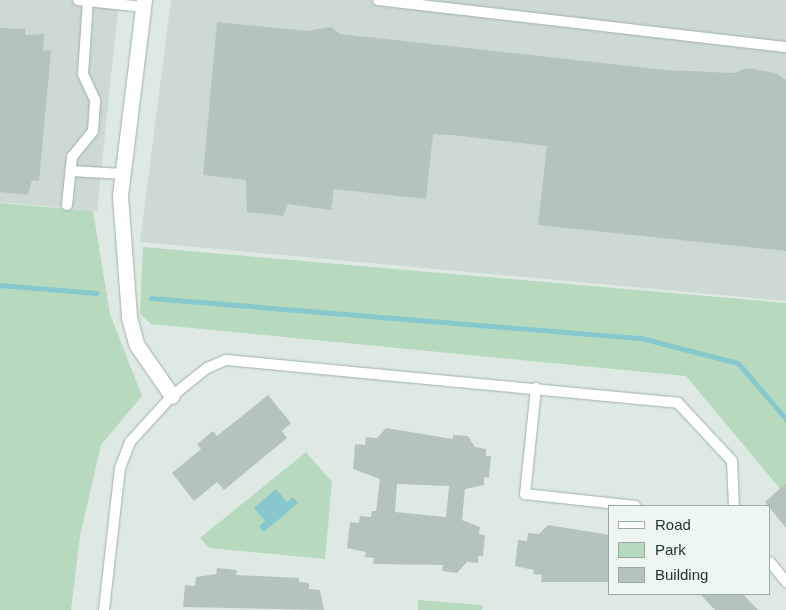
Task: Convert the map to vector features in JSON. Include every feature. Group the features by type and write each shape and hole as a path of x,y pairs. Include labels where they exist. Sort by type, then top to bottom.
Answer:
{"street":[{"path":"143,4 123,174 129,317 136,344 172,396"}],"lane":[{"path":"67,205 72,157 93,131 95,100 83,74 85,0 143,4"},
{"path":"378,0 433,4 786,47"},
{"path":"71,171 123,174"},
{"path":"104,610 120,468 130,442 172,396 207,368 226,360 678,403 732,460 734,505"},
{"path":"536,388 525,494 626,505"},
{"path":"771,563 786,582"}],"shaded area":[{"path":"0,0 119,0 97,211 0,202"},
{"path":"171,0 786,0 786,301 140,242"}],"green space":[{"path":"0,203 93,211 110,314 142,396 101,445 80,536 71,610 0,610"},
{"path":"143,247 786,303 786,496 686,376 151,324 140,314"},
{"path":"306,452 332,482 325,559 209,548 200,538"},
{"path":"418,600 483,605 482,610 418,610"}],"water":[{"path":"276,489 287,502 293,497 298,503 264,532 259,526 265,521 254,508"}],"building":[{"path":"217,22 307,31 331,27 340,34 665,70 734,73 747,68 776,73 786,80 786,251 538,225 547,146 453,135 433,134 426,199 334,189 331,210 288,204 283,216 247,212 246,180 203,175"},
{"path":"0,28 25,29 25,35 44,34 43,51 51,50 39,181 32,180 28,195 0,192"},
{"path":"268,395 291,423 282,431 287,438 224,490 217,482 194,501 172,473 201,449 197,444 213,431 217,436"},
{"path":"386,428 453,439 453,435 468,436 475,447 486,449 486,456 491,456 489,478 484,477 484,485 465,489 462,520 480,527 479,534 485,535 483,556 478,556 478,563 467,562 457,573 442,571 443,565 373,564 374,558 365,557 366,552 347,548 350,522 359,523 360,516 371,517 372,511 376,511 380,479 353,469 355,444 365,445 366,437 377,438","holes":["397,484 449,486 446,517 395,512"]},
{"path":"786,483 786,528 771,509 771,505 767,505 765,502"},
{"path":"548,525 608,535 608,582 541,582 542,575 533,574 534,570 515,566 518,540 527,541 528,533 539,534"},
{"path":"217,568 237,570 236,575 299,578 299,582 309,583 309,589 320,590 324,610 183,607 185,585 195,586 196,577 216,574"},
{"path":"701,595 744,595 758,610 715,610"}],"waterway":[{"path":"0,285 97,293"},
{"path":"151,298 641,338 738,363 786,419"}]}
